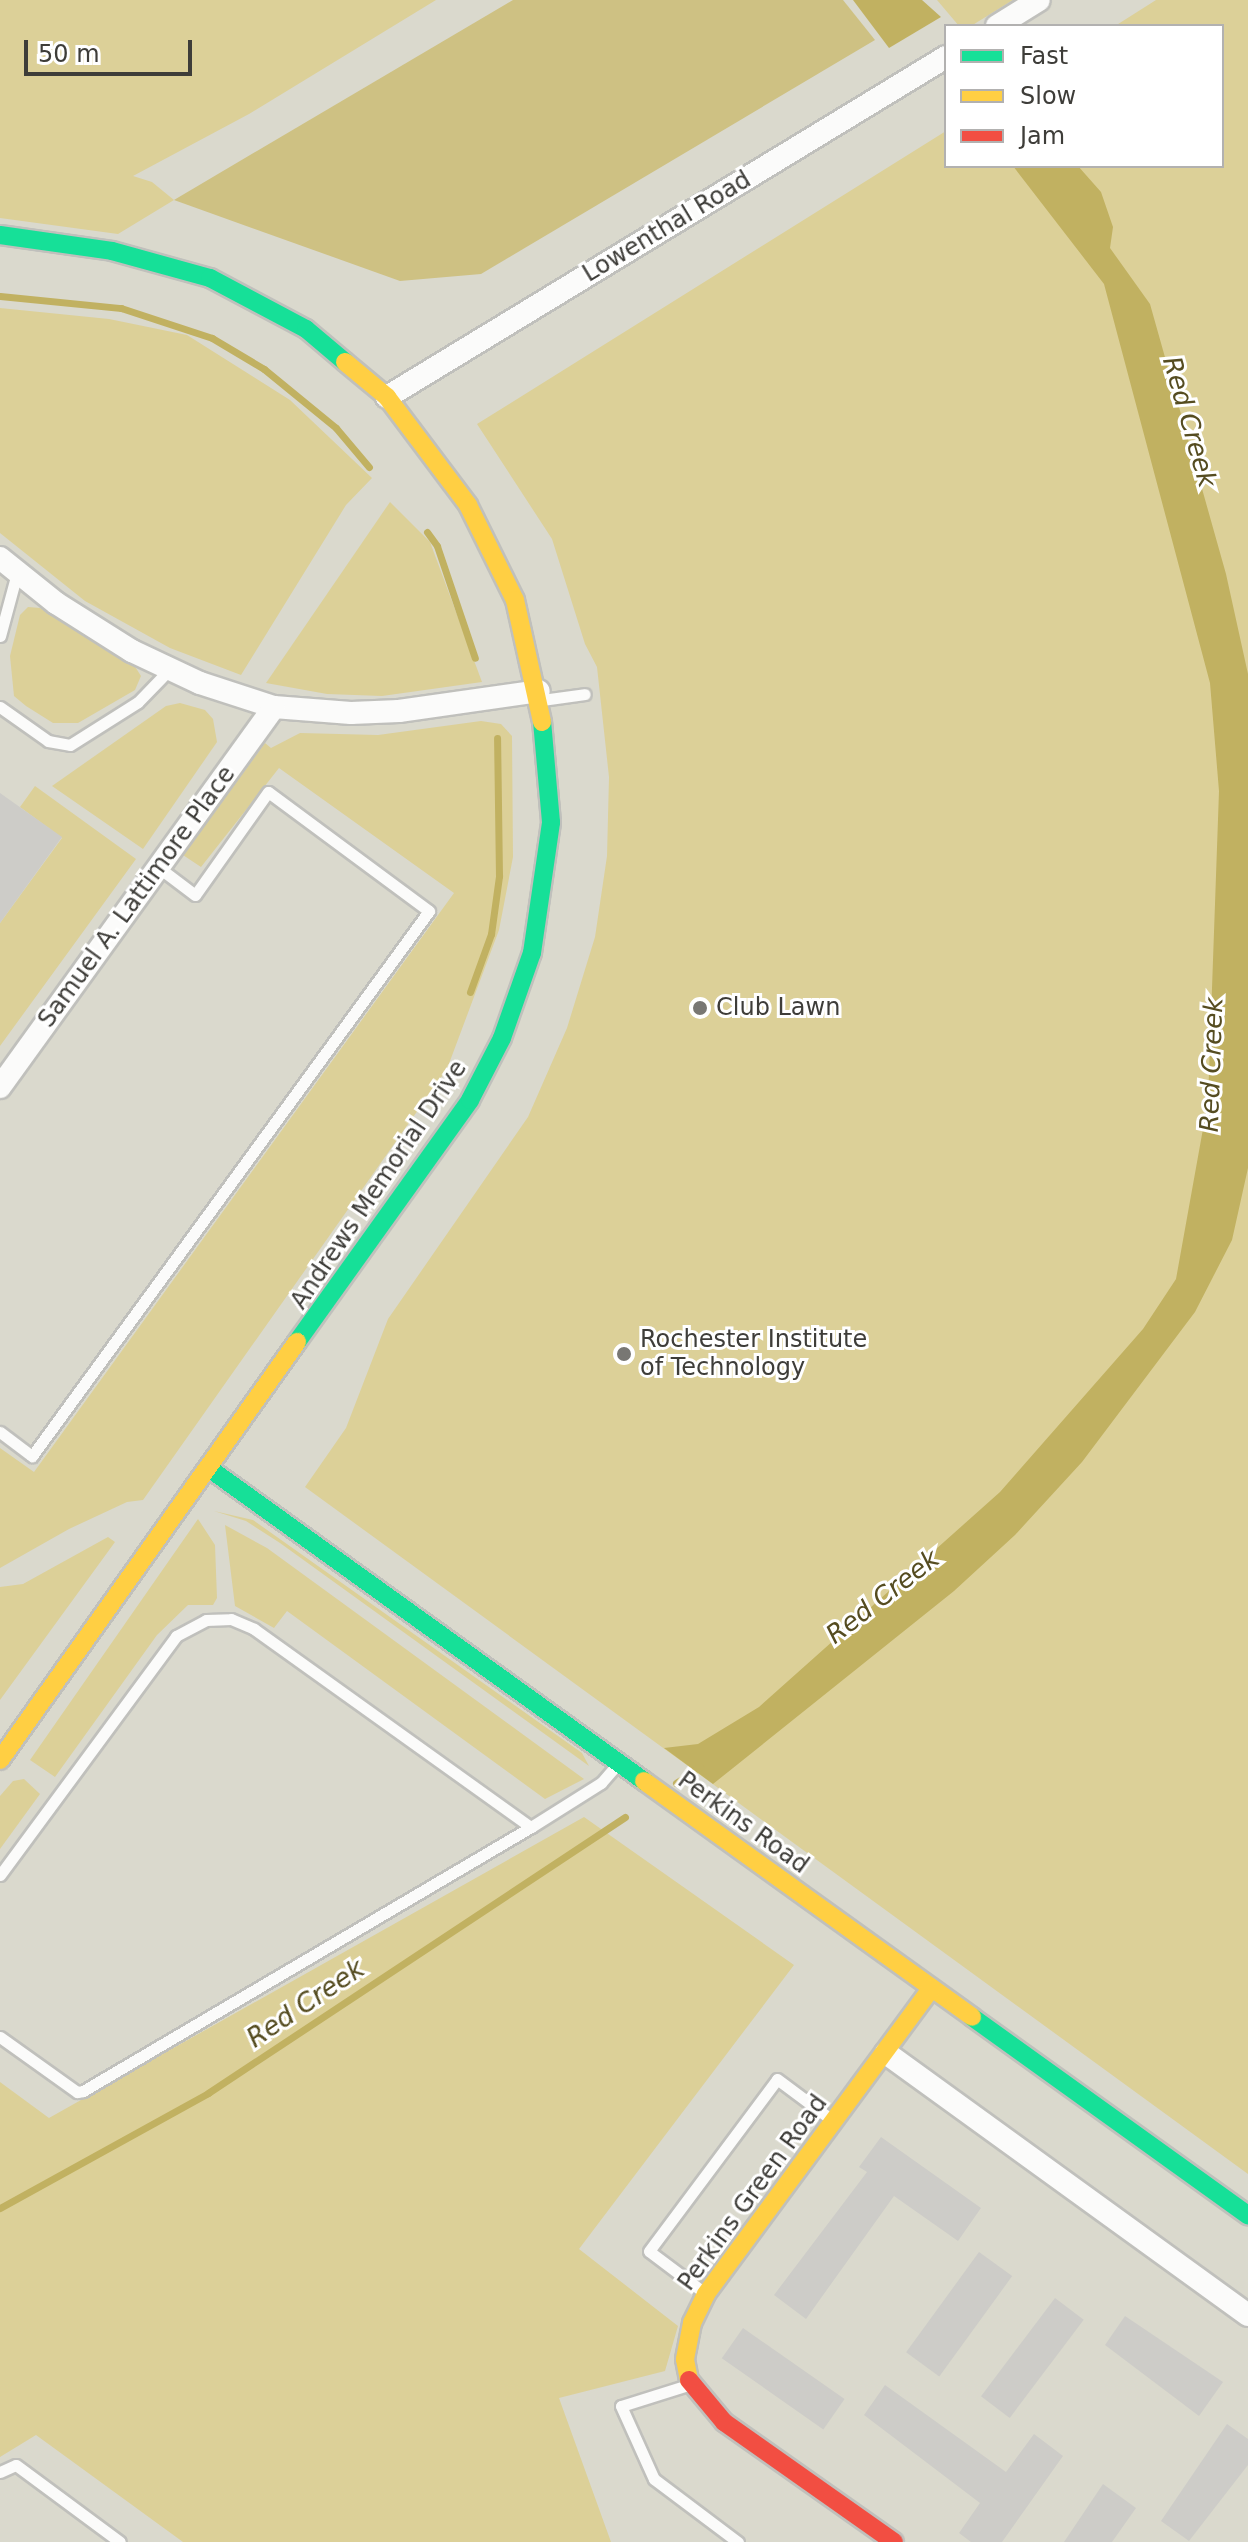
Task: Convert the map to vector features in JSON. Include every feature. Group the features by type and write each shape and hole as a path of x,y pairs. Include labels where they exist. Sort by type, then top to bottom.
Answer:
{"street":[{"path":"1000,24 1039,0"},
{"name":"Lowenthal Road","path":"387,397 944,58"},
{"name":"Andrews Memorial Drive","path":"0,235 112,251 210,278 306,329 387,397 450,477 487,539 515,600 540,696 550,783 548,861 532,953 502,1038 448,1134 0,1760"},
{"path":"8,565 95,630 169,670 274,707 351,713 540,696"},
{"name":"Samuel A. Lattimore Place","path":"0,1087 274,707"},
{"name":"Perkins Road","path":"210,1469 1248,2215"},
{"name":"Perkins Green Road","path":"690,2384 685,2359 692,2323 706,2294 932,1988"},
{"path":"886,2053 1248,2315"},
{"path":"690,2384 724,2422 882,2538"}],"lane":[{"path":"0,636 8,565"},
{"path":"0,707 48,741 70,745 138,702 169,670"},
{"path":"540,696 585,694"},
{"path":"0,1432 32,1456 429,911 268,792 195,895 158,867"},
{"path":"0,1875 176,1636 206,1620 231,1619 254,1629 531,1827"},
{"path":"0,2037 77,2092 83,2091 577,1800 619,1763"},
{"path":"706,2294 649,2251 777,2079 833,2120"},
{"path":"690,2384 621,2406 654,2479 738,2542"},
{"path":"0,2472 16,2465 120,2542"}],"shaded area":[{"name":"Rochester Institute of Technology","path":"0,0 1248,0 1248,2542 0,2542"},
{"path":"0,0 436,0 249,114 133,176 152,182 174,200 118,234 0,218"},
{"path":"513,0 843,0 875,40 481,274 400,281 174,200"},
{"path":"937,0 1013,0 974,24 957,24"},
{"path":"1156,0 1248,0 1248,2174 305,1487 346,1428 388,1319 528,1117 567,1028 595,937 607,856 609,777 597,667 585,644 552,539 477,424 944,132 944,168 1224,168 1224,24 1118,24"},
{"path":"0,308 109,319 187,335 290,400 372,478 346,505 241,675 170,648 85,601 0,533"},
{"path":"390,502 430,542 482,682 382,696 327,694 266,683"},
{"path":"28,607 40,608 134,665 141,676 135,690 78,723 53,723 26,706 14,696 10,656 20,615"},
{"path":"180,703 205,710 213,719 217,742 143,849 52,786 166,706"},
{"path":"481,721 501,724 512,736 513,857 499,930 447,1069 143,1500 127,1502 69,1529 0,1568 0,1448 34,1472 454,893 279,768 201,867 183,855 265,743 271,748 300,733 378,735"},
{"path":"35,786 136,859 0,1046 0,923 62,838 20,807"},
{"path":"214,1511 253,1520 582,1753 589,1766 280,1543 246,1521"},
{"path":"198,1519 215,1545 217,1598 213,1605 188,1605 157,1635 55,1777 30,1760"},
{"path":"225,1525 267,1548 584,1779 545,1799 287,1611 274,1628 235,1606"},
{"path":"108,1537 115,1542 0,1700 0,1587 23,1584"},
{"path":"24,1779 40,1794 0,1849 0,1796 13,1781"},
{"path":"584,1817 794,1965 579,2249 678,2326 665,2371 559,2398 611,2542 183,2542 36,2435 0,2457 0,2082 49,2118"}],"water":[{"path":"853,0 922,0 941,17 889,48"},
{"path":"1015,168 1080,168 1101,192 1113,227 1110,248 1150,304 1226,574 1248,674 1248,1168 1232,1240 1195,1312 1082,1462 1015,1535 954,1591 713,1784 664,1748 698,1744 759,1707 1000,1492 1143,1329 1176,1279 1208,1101 1219,791 1210,683 1104,284"}],"building":[{"path":"0,793 62,837 0,923"},
{"path":"881,2137 981,2208 958,2241 894,2196 806,2319 774,2295 867,2172 859,2167"},
{"path":"979,2252 1012,2276 939,2376 906,2352"},
{"path":"1055,2298 1084,2320 1010,2418 981,2396"},
{"path":"1125,2316 1223,2382 1199,2416 1105,2345"},
{"path":"743,2328 845,2399 823,2429 722,2358"},
{"path":"885,2385 1006,2472 1034,2434 1063,2456 1002,2542 971,2542 959,2533 980,2503 864,2415"},
{"path":"1227,2424 1248,2439 1248,2465 1189,2541 1161,2521"},
{"path":"1103,2484 1136,2508 1112,2542 1064,2542"}],"waterway":[{"path":"0,296 121,308 212,338 264,369 336,428 369,467"},
{"path":"427,532 437,546 475,658"},
{"path":"470,992 491,934 499,876 497,738"},
{"name":"Red Creek","path":"676,1783 700,1767"},
{"name":"Red Creek","path":"0,2208 208,2093 625,1817"}],"traffic: fast":[{"path":"0,235 112,251 210,278 306,329 345,362"},
{"path":"297,1342 470,1100 502,1038 532,953 551,822 542,722"},
{"path":"210,1469 644,1781"},
{"path":"972,2017 1248,2215"}],"traffic: slow":[{"path":"345,362 387,397 468,505 515,600 542,722"},
{"path":"0,1760 297,1342"},
{"path":"644,1781 972,2017"},
{"path":"689,2380 685,2359 692,2323 706,2294 932,1988"}],"traffic: jam":[{"path":"689,2380 724,2422 894,2542"}],"place":[{"name":"Club Lawn","path":"700,1008"},
{"name":"Rochester Institute of Technology","path":"624,1354"}]}
